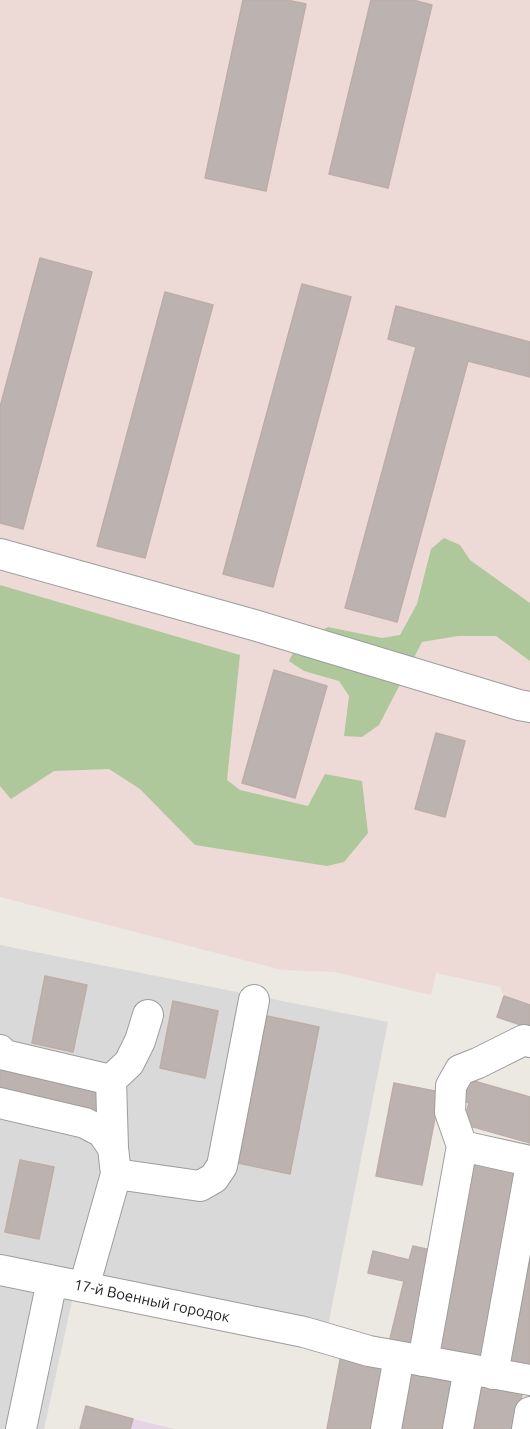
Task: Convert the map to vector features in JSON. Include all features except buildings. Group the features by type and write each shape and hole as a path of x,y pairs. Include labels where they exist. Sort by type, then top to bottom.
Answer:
{"street":[{"path":"0,554 254,625 530,707"},
{"path":"114,1161 200,1186 213,1178 222,1166 254,1000"},
{"path":"84,1287 114,1161 111,1080 129,1063 140,1041 148,1015"},
{"path":"386,1429 411,1359 462,1146 450,1112 451,1086 460,1070 524,1040 530,1042"},
{"path":"0,1050 5,1055 111,1080"},
{"path":"0,1103 85,1123 102,1132 114,1161"},
{"path":"462,1146 530,1161"},
{"path":"458,1429 481,1371 530,1170"},
{"name":"17-й Военный городок","path":"0,1270 304,1332 369,1351 530,1380"},
{"path":"21,1429 52,1281"},
{"path":"527,1429 530,1412"}],"shaded area":[{"path":"0,0 530,0 530,1005 504,996 500,987 436,973 431,995 335,972 282,970 0,897"},
{"path":"0,945 388,1022 327,1331 77,1278 44,1429 0,1429"},
{"path":"86,1406 133,1419 175,1429 80,1429"}],"green space":[{"path":"444,538 460,545 470,560 530,603 530,661 496,636 458,636 422,642 379,725 362,737 344,736 349,696 339,681 304,671 289,661 297,645 328,627 382,638 400,635 417,604 431,549"},
{"path":"0,585 240,655 227,780 240,790 308,806 325,774 362,781 368,833 344,862 327,866 195,845 140,789 109,769 54,771 11,799 0,786"}]}
